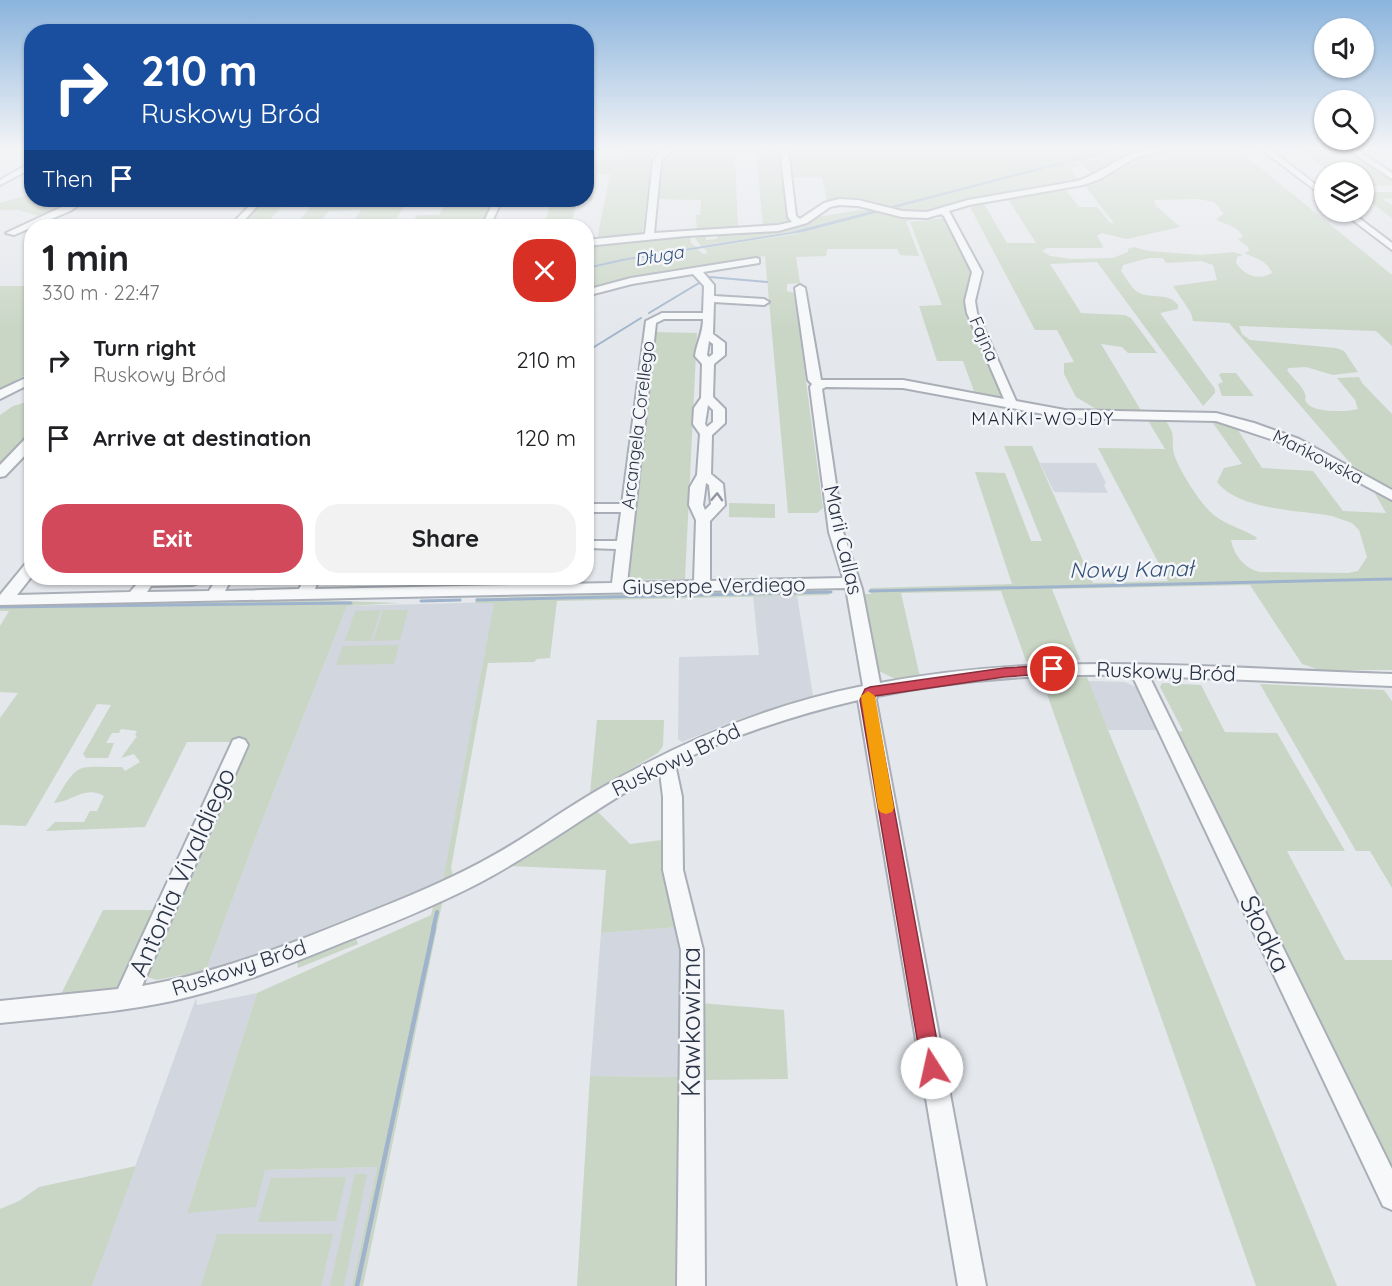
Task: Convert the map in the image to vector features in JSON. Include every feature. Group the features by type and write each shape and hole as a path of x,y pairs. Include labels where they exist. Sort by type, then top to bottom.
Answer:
{"street":[{"path":"40,219 67,209"},
{"path":"649,237 652,209"},
{"path":"791,209 792,217 799,223"},
{"path":"594,242 686,232 760,230 799,223 821,209"},
{"path":"884,209 915,215 945,209"},
{"name":"Fajna","path":"941,210 948,214 975,267 977,277 970,307 1010,398 1009,405"},
{"path":"1359,222 1392,247"},
{"path":"4,232 24,225"},
{"path":"4,232 24,236"},
{"path":"594,291 631,281 756,261"},
{"path":"696,271 708,283 709,299 708,335 702,343 701,356 708,363 707,398 700,408 699,424 706,434 705,475 697,487 696,505 703,519 702,586"},
{"name":"Marii Callas","path":"800,288 814,380 817,386 835,525 852,583 872,685 868,705 972,1286"},
{"path":"709,299 764,302"},
{"name":"Arcangela Corellego","path":"619,588 651,321 662,316 708,316"},
{"path":"708,335 719,343 719,355 708,363"},
{"path":"0,395 24,382"},
{"name":"Mańkowska","path":"817,386 897,384 1065,414 1198,415 1231,420 1268,431 1311,450 1392,496"},
{"path":"706,434 719,423 719,409 707,398"},
{"path":"0,473 24,448"},
{"path":"703,519 718,505 716,484 705,475"},
{"path":"594,508 628,508"},
{"path":"594,545 623,545"},
{"path":"2,600 24,574"},
{"name":"Giuseppe Verdiego","path":"2,600 852,583"},
{"path":"134,598 144,585"},
{"path":"213,597 220,585"},
{"path":"304,595 309,585"},
{"path":"401,593 404,585"},
{"name":"Ruskowy Bród","path":"0,1012 125,999 172,990 256,967 444,891 521,850 589,805 665,761 757,722 819,703 870,692 1029,670 1138,670 1392,680"},
{"name":"Słodka","path":"1138,670 1392,1197"},
{"name":"Antonia Vivaldiego","path":"125,999 239,745"},
{"name":"Kawkowizna","path":"665,761 672,782 673,876 691,933 692,950 691,1286"}],"shaded area":[{"path":"1040,463 1096,463 1106,483 1104,485 1108,493 1054,492"},
{"path":"797,595 813,696 734,721 682,742 678,739 679,657 759,655 753,596"},
{"path":"495,602 443,880 282,945 206,970 347,606"},
{"path":"1088,681 1125,682 1138,688 1157,730 1108,730"},
{"path":"679,927 680,1077 590,1076 601,933"},
{"path":"257,993 187,1213 265,1170 377,1167 352,1286 92,1286 196,998 197,1005"}],"green space":[{"path":"59,209 43,217 19,210 0,210"},
{"path":"254,209 280,209 270,219 245,219"},
{"path":"309,209 402,209 396,219 355,219 361,210 329,211 323,219 300,219"},
{"path":"443,209 489,209 485,219 414,219 417,215 439,215"},
{"path":"549,209 575,209 572,219 546,219"},
{"path":"603,209 646,209 642,234 597,240"},
{"path":"700,209 737,209 738,228 697,230 696,215 700,215"},
{"path":"761,209 790,209 791,221 763,226"},
{"path":"891,209 940,209 926,213 915,214"},
{"path":"971,209 987,209 1007,243 1036,243 1014,209 1099,209 1110,223 1114,223 1103,209 1159,209 1180,227 1127,239 1101,233 1097,236 1102,248 1047,248 1042,251 1050,256 1071,259 1113,258 1134,247 1148,251 1201,255 1234,252 1243,255 1237,257 1236,263 1243,271 1257,277 1272,273 1257,258 1244,253 1249,251 1248,247 1238,239 1243,237 1238,230 1216,219 1224,214 1220,209 1311,209 1314,212 1314,222 1327,222 1392,275 1392,346 1376,331 1239,326 1242,334 1250,340 1336,348 1344,351 1358,372 1333,375 1306,367 1287,370 1302,388 1307,403 1316,409 1347,411 1358,409 1355,400 1337,378 1359,377 1392,414 1392,490 1357,471 1229,323 1193,321 1191,313 1173,286 1217,280 1213,265 1201,261 1166,263 1163,258 1149,258 1123,265 1121,271 1132,287 1141,294 1169,298 1178,305 1178,309 1160,313 1215,389 1215,393 1203,406 1097,262 1050,264 1081,313 1125,315 1131,318 1157,353 1128,353 1122,347 1101,344 1142,412 1101,412 1076,397 1064,374 1064,363 1074,362 1057,330 1035,330"},
{"path":"1380,209 1392,209 1392,218"},
{"path":"860,210 875,211 791,232 701,246 695,238 706,236 706,240 717,239 718,233 787,228 818,217"},
{"path":"879,212 910,218 940,214 945,216 906,221 919,256 900,255 897,249 827,249 826,256 796,257 800,283 787,284 787,291 794,293 823,508 817,513 788,513 765,256 632,277 594,287 594,267 697,249 703,254 708,253 704,248 795,234"},
{"path":"946,218 972,270 971,287 965,308 966,316 1005,397 996,398 975,394 963,361 937,361 919,306 942,305 910,222"},
{"path":"690,234 691,243 696,247 594,265 594,245 621,244"},
{"path":"0,286 24,286 24,376 0,391"},
{"path":"654,332 697,333 685,579 624,580"},
{"path":"1236,373 1254,396 1222,396 1218,384 1223,382 1219,375"},
{"path":"24,403 24,444 0,467 0,415 13,406"},
{"path":"1147,419 1164,419 1169,425 1173,451 1178,464 1203,504 1224,522 1256,537 1257,539 1254,540 1231,540 1240,560 1259,572 1348,573 1358,571 1367,557 1359,530 1352,523 1332,516 1254,503 1227,491 1217,482 1224,468 1242,464 1210,419 1236,427 1262,468 1313,471 1343,511 1386,513 1373,490 1392,499 1392,670 1320,670 1302,664 1250,585 1052,589 1080,660 1026,661 1001,591 901,593 920,677 899,681 879,671 864,594 871,594 870,588 1012,584 975,472 1005,473 1031,541 1042,541 1004,446 1032,446 1093,583 1168,581 1098,448 1165,449"},
{"path":"729,503 775,504 775,518 729,517"},
{"path":"828,589 829,595 557,601 550,658 537,659 534,662 488,663 451,868 453,875 443,880 494,603 475,603 476,598"},
{"path":"315,598 315,600 400,603 347,606 206,970 157,980 144,976 247,742 187,742 145,827 46,831 55,822 84,822 90,811 97,811 104,796 97,793 84,793 54,803 68,780 79,769 122,767 125,771 140,762 134,754 121,758 137,736 135,735 137,731 121,729 119,733 112,733 106,743 114,743 108,758 86,758 83,754 111,705 97,704 26,826 0,825 0,718 18,693 0,692 0,626 9,611 0,611 0,603"},
{"path":"381,610 371,641 345,641 355,611"},
{"path":"383,610 408,610 400,640 373,641"},
{"path":"399,645 394,664 336,665 343,646"},
{"path":"1087,677 1337,1286 1256,1286 1042,680"},
{"path":"1162,683 1201,685 1225,732 1277,733 1345,851 1287,851 1345,960 1392,960 1392,1175 1177,732 1183,731 1160,687"},
{"path":"1260,684 1384,690 1392,701 1392,888 1370,851 1356,851"},
{"path":"597,720 664,720 663,746 658,753 590,793"},
{"path":"596,810 630,844 662,840 661,871 679,927 601,933 606,870 506,866"},
{"path":"443,899 363,1286 352,1286 377,1167 265,1170 256,1207 187,1213 257,993 431,915 434,903"},
{"path":"103,910 156,910 121,987 61,994"},
{"path":"356,938 358,944 298,968 297,959"},
{"path":"699,1003 784,1010 788,1079 700,1080"},
{"path":"590,1076 680,1077 678,1286 577,1286"},
{"path":"136,1166 92,1286 0,1286 0,1209 19,1201 39,1187"},
{"path":"355,1174 367,1174 344,1286 330,1286"},
{"path":"346,1177 336,1221 258,1222 271,1178"},
{"path":"217,1234 333,1234 321,1286 201,1286"}],"water":[{"path":"880,209 891,209 803,232 594,267 594,265 621,259 791,232"}],"waterway":[{"path":"710,277 767,282"},
{"path":"649,313 699,283"},
{"path":"594,347 641,318"},
{"name":"Nowy Kanał","path":"870,591 1392,579"},
{"name":"Nowy Kanał","path":"477,600 831,592"},
{"name":"Nowy Kanał","path":"421,601 460,600"},
{"name":"Nowy Kanał","path":"0,607 351,603"},
{"path":"433,929 437,912"},
{"path":"357,1286 434,927"}],"slow traffic":[{"path":"868,696 886,808"}],"district":[{"name":"MAŃKI-WOJDY","path":"1043,419"}],"route":[{"path":"932,1068 867,700 870,692 921,683 1004,672 1053,669"}],"water label":[{"name":"Długa","path":"659,256"}]}
